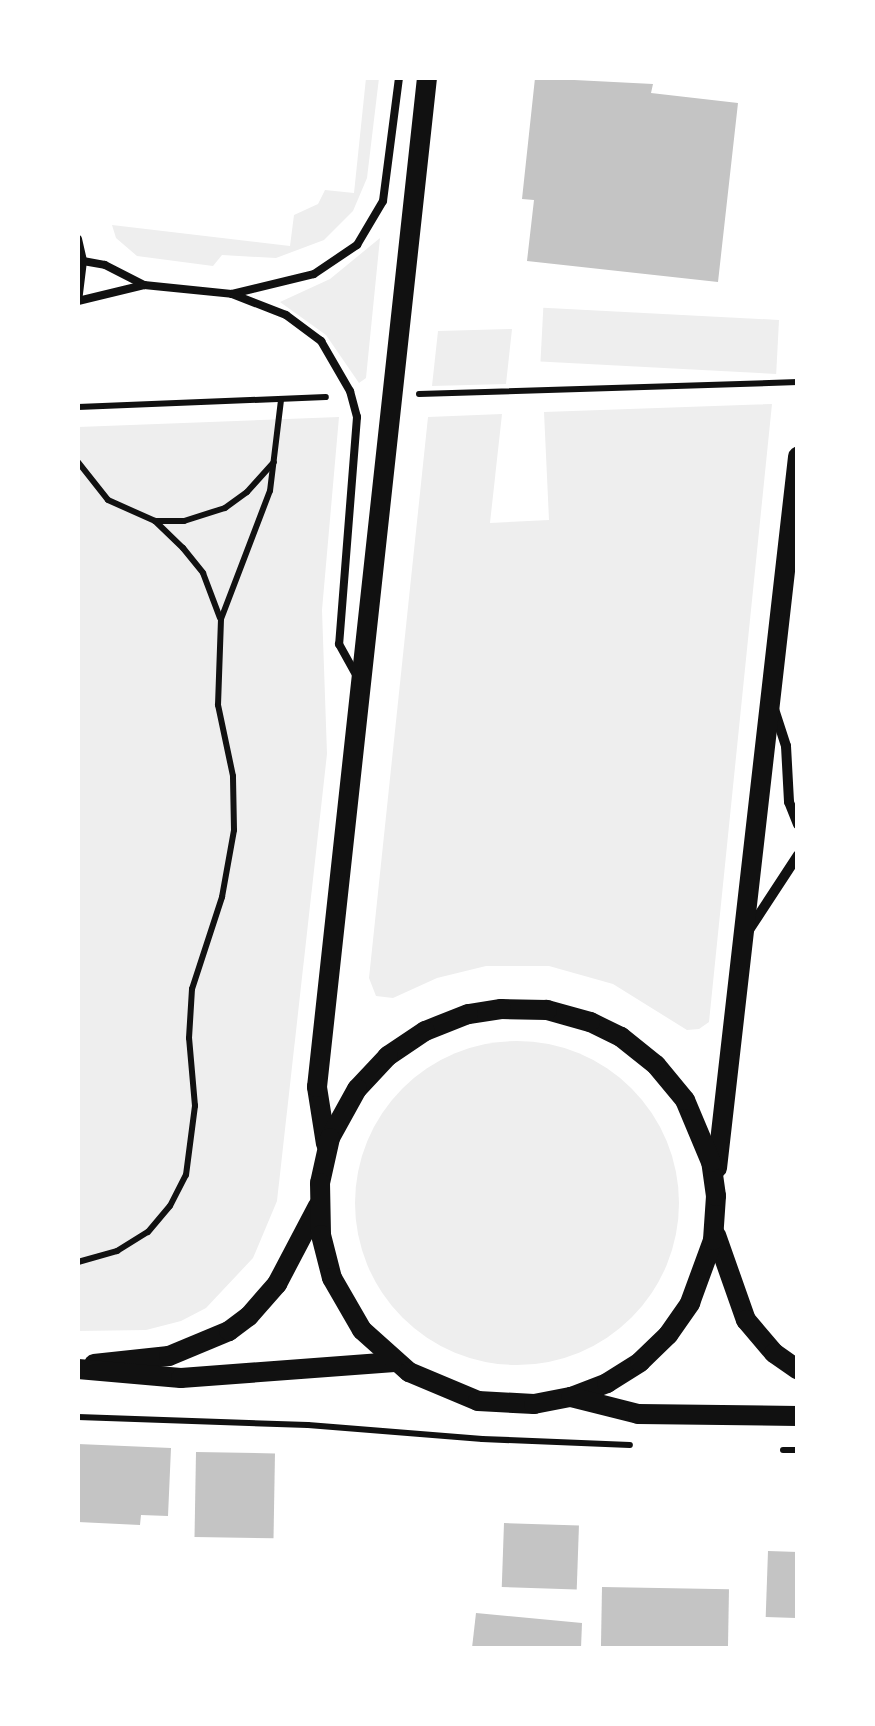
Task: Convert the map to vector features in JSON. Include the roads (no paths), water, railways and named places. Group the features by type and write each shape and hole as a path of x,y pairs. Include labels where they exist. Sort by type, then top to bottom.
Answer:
{"main road":[{"path":"427,78 317,1087 327,1150 319,1204 324,1249 338,1292 362,1330 394,1362 426,1382 478,1400 515,1404 571,1397 632,1368 668,1335 703,1277 715,1230 715,1184 798,457"},
{"path":"327,1150 357,1089 406,1042 468,1014 524,1008 558,1012 601,1026 656,1064 696,1120 715,1184"},
{"path":"78,1368 169,1356 229,1330 250,1316 276,1284 319,1204"},
{"path":"715,1230 746,1320 774,1353 798,1370"},
{"path":"78,1368 181,1378 394,1362"},
{"path":"571,1397 638,1414 798,1416"}],"street":[{"path":"772,702 786,746 789,802 798,824"},
{"path":"744,938 798,855"}],"lane":[{"path":"232,294 314,274 357,245 383,201 400,78"},
{"path":"78,239 83,261 78,300 144,285 232,294 305,327 328,351 351,396 358,438 339,644 362,685"},
{"path":"83,261 105,265 144,285"}]}
